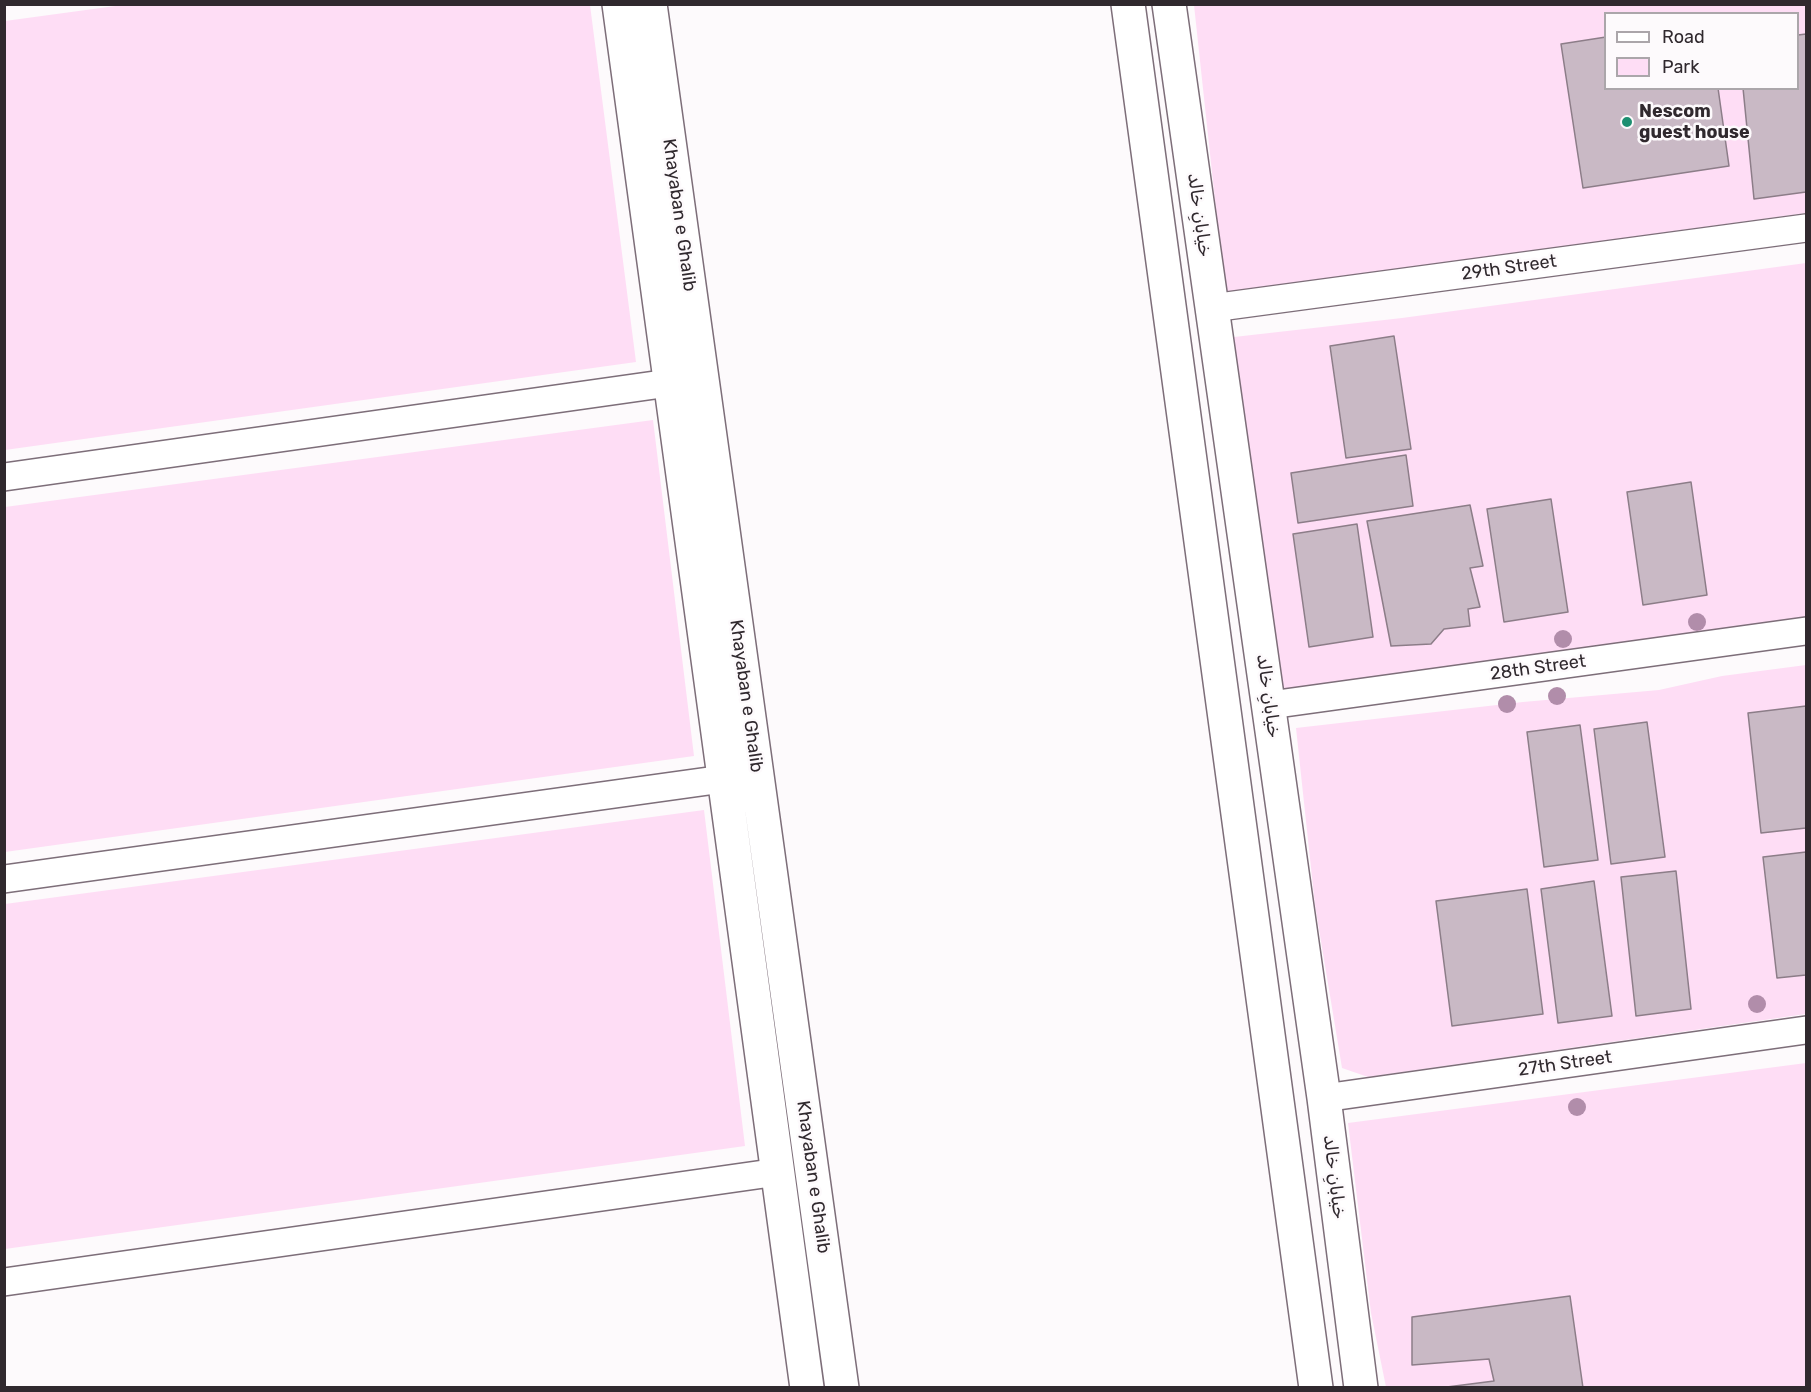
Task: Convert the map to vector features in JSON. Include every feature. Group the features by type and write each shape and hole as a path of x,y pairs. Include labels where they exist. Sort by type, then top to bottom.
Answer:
{"street":[{"name":"Khayaban e Ghalib","path":"619,4 807,1388"},
{"name":"Khayaban e Ghalib","path":"650,4 842,1388"},
{"path":"1128,4 1316,1388"},
{"name":"خیابانِ خالد","path":"1169,4 1270,705 1361,1388"},
{"name":"29th Street","path":"1212,308 1806,228"},
{"path":"4,477 669,383"},
{"name":"28th Street","path":"1270,705 1806,631"},
{"path":"4,879 723,779"},
{"name":"27th Street","path":"1324,1098 1806,1030"},
{"path":"4,1282 778,1172"}],"green space":[{"path":"130,4 590,5 636,362 5,450 5,21"},
{"path":"1194,5 1806,5 1806,213 1225,293"},
{"path":"1806,263 1806,619 1284,694 1246,457 1234,337 1402,318"},
{"path":"653,420 694,756 5,852 5,507"},
{"path":"1806,665 1806,1014 1368,1077 1342,1068 1315,905 1296,728 1523,702 1659,690 1722,676"},
{"path":"704,810 745,1146 5,1249 5,904"},
{"path":"1806,1063 1806,1387 1386,1387 1371,1313 1348,1123"}],"building":[{"path":"1806,34 1806,192 1754,199 1743,90 1799,90 1799,35"},
{"path":"1604,37 1604,90 1718,90 1729,166 1583,188 1561,44"},
{"path":"1394,336 1411,449 1346,458 1330,346"},
{"path":"1406,455 1413,506 1298,523 1291,473"},
{"path":"1691,482 1707,595 1643,605 1627,492"},
{"path":"1551,499 1568,612 1504,622 1487,509"},
{"path":"1470,505 1483,566 1470,568 1480,607 1468,609 1470,626 1444,629 1431,644 1391,646 1367,521"},
{"path":"1357,524 1373,637 1309,647 1293,534"},
{"path":"1806,706 1806,828 1761,833 1748,713"},
{"path":"1647,722 1665,857 1611,864 1594,729"},
{"path":"1580,725 1598,860 1544,867 1527,732"},
{"path":"1806,852 1806,975 1777,978 1763,857"},
{"path":"1676,871 1691,1009 1636,1016 1621,877"},
{"path":"1594,881 1612,1016 1558,1023 1541,889"},
{"path":"1527,889 1543,1014 1452,1026 1436,901"},
{"path":"1570,1296 1583,1388 1439,1388 1494,1381 1489,1359 1412,1365 1412,1317"}],"place":[{"name":"Nescom guest house","path":"1627,122"}]}
